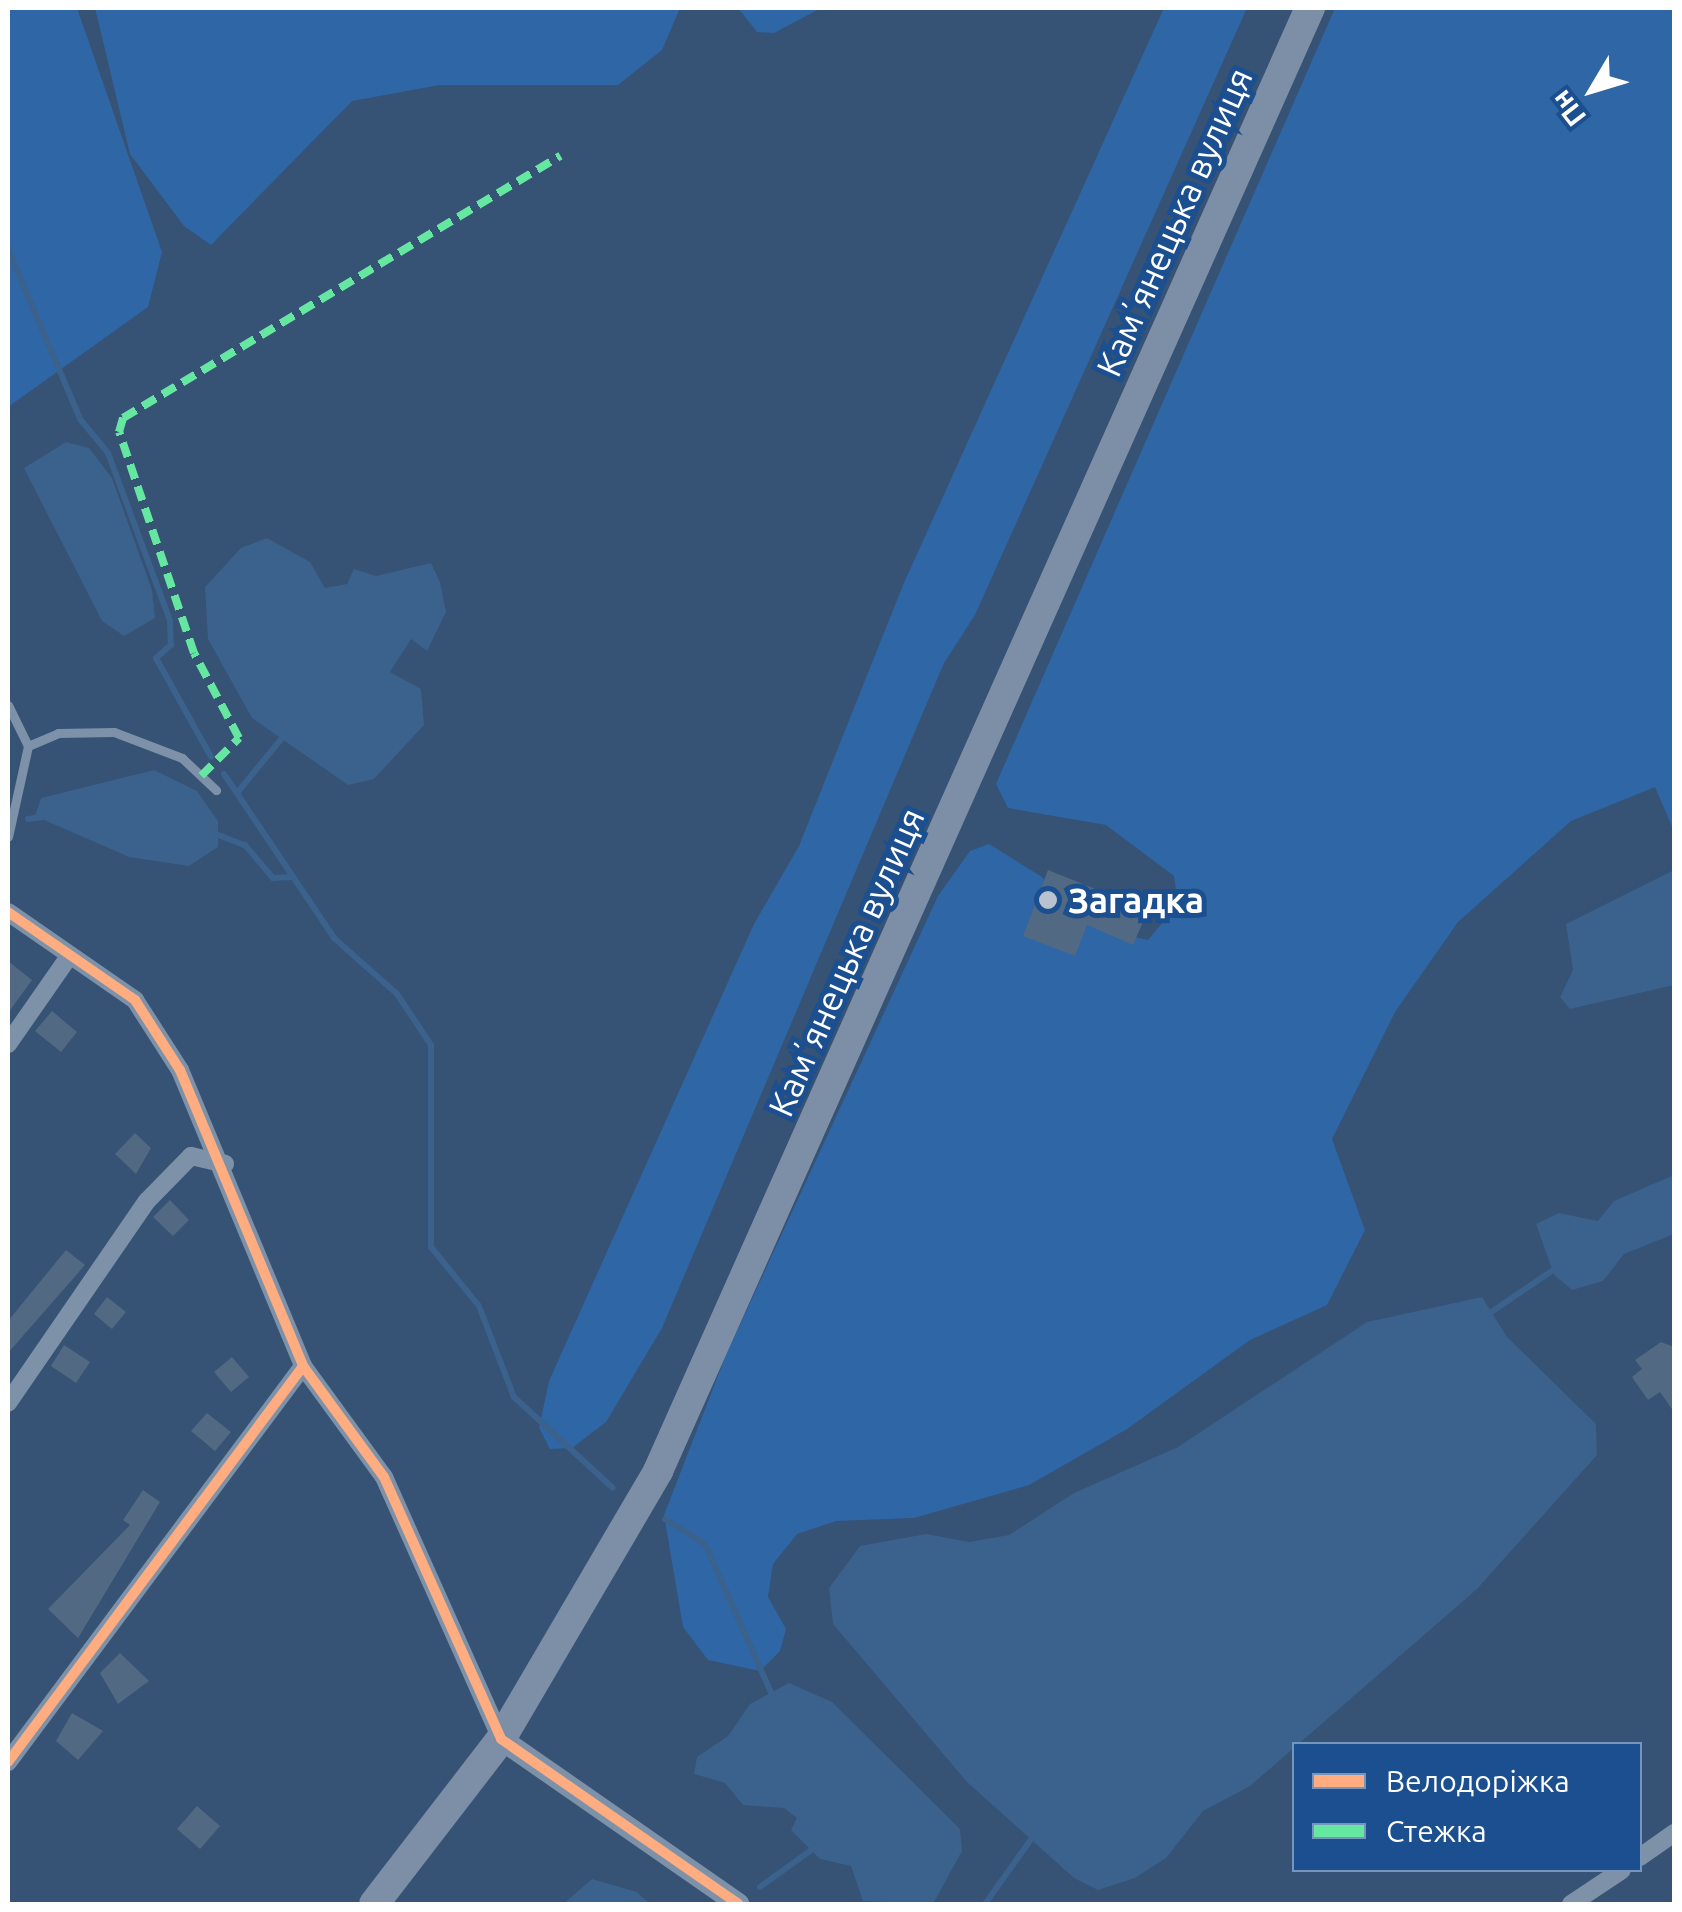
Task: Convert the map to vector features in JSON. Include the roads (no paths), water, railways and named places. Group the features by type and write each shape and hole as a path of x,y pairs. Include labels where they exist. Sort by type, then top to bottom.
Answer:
{"main road":[{"name":"Камʼянецька вулиця","path":"374,1904 501,1739 658,1471 1310,8"}],"street":[{"path":"8,912 135,1000 224,1164 303,1366 392,1493 501,1739 738,1904"},
{"path":"8,1044 70,955"},
{"path":"8,1403 147,1200 191,1156 224,1164"},
{"path":"8,1762 303,1366"},
{"path":"1642,1856 1674,1833"},
{"path":"1571,1904 1619,1872"}],"lane":[{"path":"8,705 28,746 8,837"},
{"path":"28,746 58,732 114,732 182,758 216,790"}],"waterway":[{"path":"8,249 80,419 108,453 170,621 171,645 156,658 211,757"},
{"path":"237,793 287,732"},
{"path":"224,774 334,938 397,994 431,1045 431,1247 479,1306 514,1397 613,1488"},
{"path":"28,819 43,817"},
{"path":"213,833 245,845 273,878 293,877"},
{"path":"1490,1313 1559,1266"},
{"path":"665,1519 705,1544 775,1701"},
{"path":"985,1904 1034,1835"},
{"path":"760,1887 821,1843"}],"place":[{"name":"Загадка","path":"1048,900"}]}
